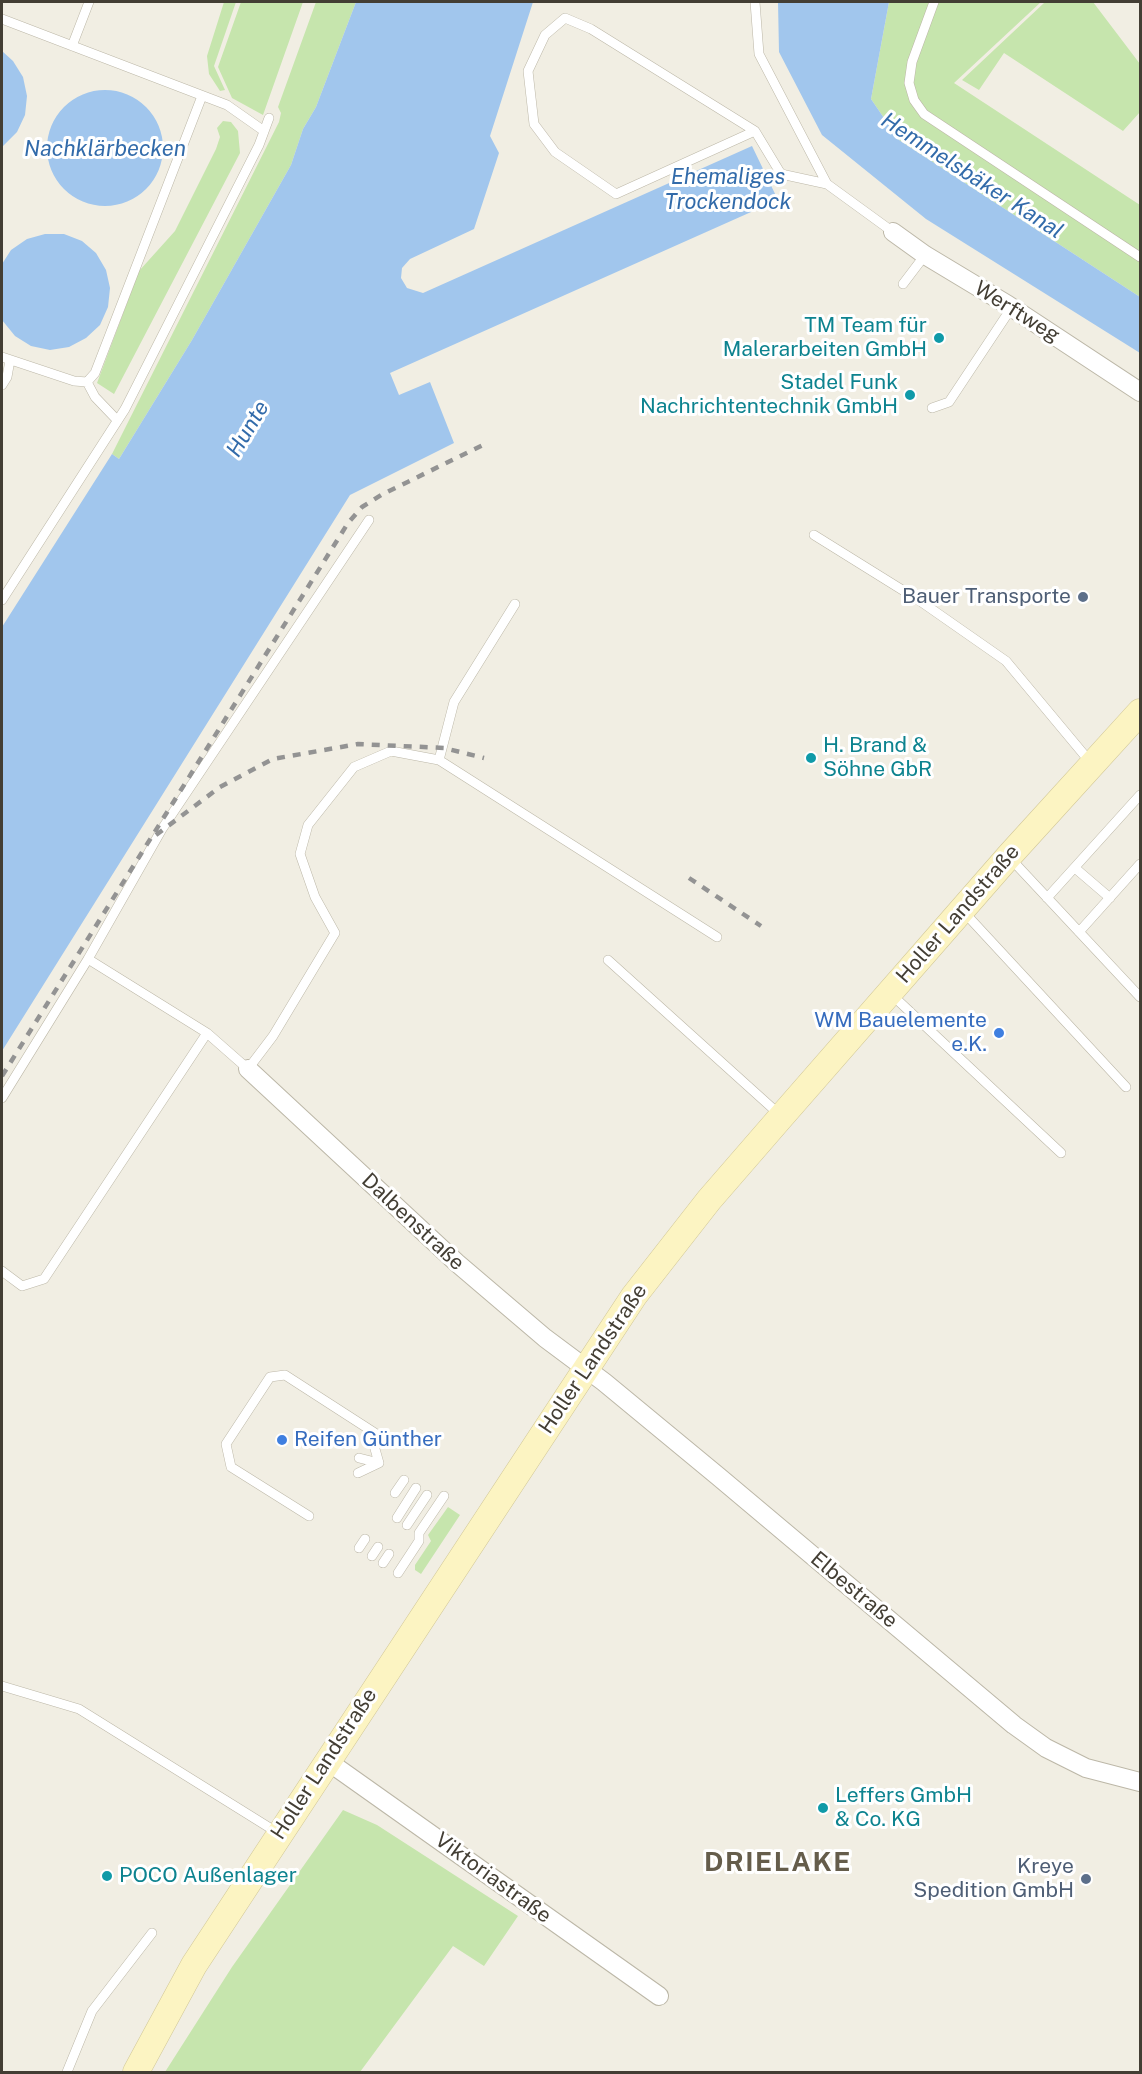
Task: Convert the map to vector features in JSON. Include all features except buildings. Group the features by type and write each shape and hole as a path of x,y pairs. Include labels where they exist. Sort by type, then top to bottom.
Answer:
{"main road":[{"name":"Holler Landstraße","path":"136,2073 194,1965 326,1760 634,1296 686,1229 781,1116 1009,856 1140,712"}],"street":[{"name":"Werftweg","path":"893,232 925,255 1012,307 1140,392"},
{"name":"Dalbenstraße","path":"248,1069 457,1263 585,1367"},
{"name":"Elbestraße","path":"585,1367 1022,1731 1046,1748 1086,1768 1140,1782"},
{"name":"Viktoriastraße","path":"326,1760 659,1996"}],"lane":[{"path":"72,46 89,2"},
{"path":"755,2 759,54 827,184"},
{"path":"934,2 912,62 909,83 914,100 924,114 1140,257"},
{"path":"755,131 616,194 555,153 534,124 528,71 545,35 565,18 620,46 755,131 781,174 827,184 893,232"},
{"path":"2,19 236,110 264,130"},
{"path":"87,382 95,373 202,96"},
{"path":"2,600 117,420 259,145 269,118"},
{"path":"903,284 925,255"},
{"path":"932,408 949,402 1012,307"},
{"path":"2,385 6,377 6,358 74,381 87,382"},
{"path":"87,382 94,397 117,420"},
{"path":"2,1098 88,959 162,829 369,520"},
{"path":"814,535 920,601 1006,661 1092,764"},
{"path":"439,760 454,702 515,604"},
{"path":"88,959 207,1033 248,1069 273,1036 335,933 315,897 300,854 308,825 354,767 391,751 439,760 717,937"},
{"path":"1047,898 1140,795"},
{"path":"1009,856 1140,997"},
{"path":"1079,932 1140,864"},
{"path":"1075,868 1110,898"},
{"path":"962,910 1126,1087"},
{"path":"608,960 781,1116"},
{"path":"890,992 1061,1153"},
{"path":"2,1271 22,1286 44,1279 207,1033"},
{"path":"309,1516 231,1467 226,1444 270,1377 285,1375 378,1435 373,1442 379,1463"},
{"path":"367,1446 379,1463"},
{"path":"359,1458 379,1463"},
{"path":"358,1473 379,1463"},
{"path":"395,1493 404,1480"},
{"path":"397,1518 416,1488"},
{"path":"407,1525 427,1495"},
{"path":"398,1573 419,1541 419,1533 444,1496"},
{"path":"359,1548 365,1539"},
{"path":"372,1556 378,1547"},
{"path":"383,1563 389,1554"},
{"path":"2,1686 79,1709 279,1833"},
{"path":"67,2073 92,2011 152,1933"}],"green space":[{"path":"224,2 236,2 214,66 225,90 220,91 209,74 207,56"},
{"path":"241,2 303,2 263,115 232,98 218,67"},
{"path":"316,2 356,2 316,107 303,129 291,165 192,340 119,459 112,454 279,122 281,113 278,107"},
{"path":"889,2 1041,2 954,83 1140,205 1140,297 899,140 871,99"},
{"path":"1093,2 1140,64 1140,112 1123,131 1004,53 979,90 962,80 1044,3"},
{"path":"223,121 231,122 238,131 240,153 114,394 97,383 139,271 175,231 216,149 220,137 217,128"},
{"path":"448,1507 460,1515 421,1574 415,1570 415,1565 431,1541 428,1535"},
{"path":"343,1810 377,1825 518,1916 484,1966 453,1946 360,2072 165,2072 232,1967"}],"water":[{"path":"356,2 533,2 490,136 499,153 474,229 410,259 402,268 401,278 407,288 423,293 752,146 778,200 390,373 399,395 430,382 454,443 350,495 2,1051 2,627 112,454 119,459 192,340 291,165 303,129 316,107"},
{"path":"778,2 889,2 871,99 899,140 1140,297 1140,353 926,219 822,135 779,52"},
{"name":"Nachklärbecken","path":"2,51 13,61 23,77 27,96 25,115 17,132 2,147"},
{"name":"Nachklärbecken","path":"105,90 127,95 146,107 158,126 163,148 158,170 146,189 127,201 105,206 83,201 64,189 52,170 47,148 52,126 64,107 83,95"},
{"path":"45,234 64,234 82,241 96,253 106,270 110,288 108,307 100,325 86,338 69,347 50,350 31,346 15,336 2,320 2,264 11,250 27,239"}],"railway":[{"path":"2,1076 348,523 362,507 381,495 487,443"},
{"path":"156,835 220,787 273,759 358,744 444,748 484,758"},
{"path":"689,878 761,926"}],"place":[{"name":"TM Team für Malerarbeiten GmbH","path":"939,338"},
{"name":"Stadel Funk Nachrichtentechnik GmbH","path":"910,395"},
{"name":"Bauer Transporte","path":"1083,597"},
{"name":"H. Brand & Söhne GbR","path":"811,758"},
{"name":"WM Bauelemente e.K.","path":"999,1033"},
{"name":"Reifen Günther","path":"282,1440"},
{"name":"Leffers GmbH & Co. KG","path":"823,1808"},
{"name":"POCO Außenlager","path":"107,1876"},
{"name":"Kreye Spedition GmbH","path":"1086,1879"}],"district":[{"name":"DRIELAKE","path":"778,1863"}],"water label":[{"name":"Hemmelsbäker Kanal","path":"972,176"},
{"name":"Ehemaliges Trockendock","path":"728,190"},
{"name":"Hunte","path":"248,429"}]}
